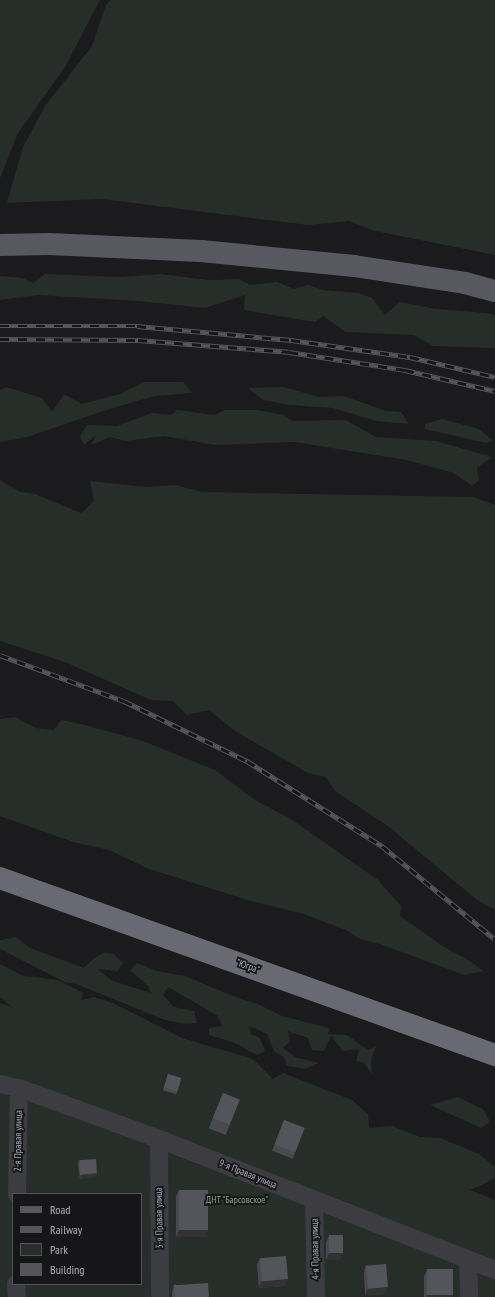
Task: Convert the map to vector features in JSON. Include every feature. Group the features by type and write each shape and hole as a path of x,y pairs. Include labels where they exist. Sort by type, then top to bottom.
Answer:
{"highway":[{"name":"\"Югра\"","path":"0,878 495,1055"}],"main road":[{"path":"0,245 49,244 201,250 354,266 465,283 495,291"}],"street":[{"name":"9-я Правая улица","path":"0,1084 19,1088 159,1138 495,1270"},
{"name":"2-я Правая улица","path":"17,1193 19,1088"},
{"name":"3-я Правая улица","path":"159,1138 160,1297"},
{"name":"4-я Правая улица","path":"314,1200 316,1297"},
{"path":"468,1260 469,1297"},
{"path":"16,1285 17,1297"}],"green space":[{"path":"0,0 100,0 65,67 18,133 0,178"},
{"path":"111,0 495,0 495,255 375,231 349,221 308,225 102,199 7,203 23,147 45,106 92,46 106,5"},
{"path":"45,274 120,277 160,274 209,280 239,279 250,285 277,282 294,289 308,285 323,290 358,293 372,298 385,315 400,302 436,309 484,313 495,315 495,348 433,346 414,335 346,332 323,316 315,322 244,310 245,295 205,308 139,301 38,295 0,300 0,276 22,278 33,283"},
{"path":"144,382 183,382 192,393 155,396 106,410 27,437 0,442 0,390 6,387 42,398 52,412 64,394 82,404 120,394"},
{"path":"284,387 319,397 344,396 386,411 401,412 409,424 376,421 333,408 289,405 263,400 248,388"},
{"path":"177,410 215,415 225,410 257,410 284,415 292,421 346,420 376,437 436,441 492,457 477,468 479,480 472,486 454,473 406,460 295,442 216,445 164,436 126,441 110,437 91,445 97,434 84,445 80,436 87,425 117,426 152,413 171,415"},
{"path":"442,419 479,429 493,441 486,443 425,429 425,424"},
{"path":"0,480 20,492 35,494 81,513 94,501 90,481 146,487 175,485 202,492 473,497 495,505 495,910 477,900 389,827 335,791 326,777 308,773 235,731 209,710 187,715 173,701 151,700 65,662 0,641"},
{"path":"15,717 36,728 54,730 61,720 77,723 143,741 215,770 255,800 291,819 378,880 401,906 400,916 444,947 470,961 483,971 464,975 383,945 360,939 346,930 304,914 251,901 149,869 109,850 73,842 0,816 0,719"},
{"path":"16,937 30,948 84,968 93,959 103,953 114,954 123,963 118,971 97,969 113,981 151,993 148,986 130,970 137,963 157,971 185,976 230,995 260,1005 282,1016 329,1028 328,1034 347,1035 368,1050 376,1046 371,1062 372,1074 364,1063 356,1061 359,1049 343,1051 331,1036 324,1051 312,1050 308,1038 288,1031 290,1041 283,1048 295,1057 319,1063 305,1069 287,1066 284,1057 274,1051 267,1034 249,1026 251,1034 260,1038 265,1051 257,1055 235,1043 209,1035 209,1028 222,1026 218,1016 168,987 163,995 174,1007 194,1011 197,1023 186,1024 165,1020 76,984 65,982 0,949 0,940"},
{"name":"ДНТ \"Барсовское\"","path":"0,964 23,976 58,980 83,993 81,1000 94,997 113,1003 182,1038 253,1059 273,1079 283,1073 352,1100 368,1114 369,1128 392,1126 420,1137 440,1138 479,1154 495,1167 495,1178 470,1190 495,1200 495,1297 0,1297 0,1003 12,1007 0,997"},
{"path":"458,1097 484,1110 490,1122 481,1128 430,1105"}],"building":[{"path":"168,1074 181,1078 177,1091 164,1087"},
{"path":"223,1093 240,1100 230,1125 213,1118"},
{"path":"284,1120 305,1128 295,1152 275,1144"},
{"path":"96,1159 97,1173 80,1174 79,1160"},
{"path":"179,1190 208,1190 208,1230 179,1230"},
{"path":"329,1235 343,1235 343,1253 329,1253"},
{"path":"286,1256 288,1279 262,1281 260,1258"},
{"path":"386,1264 388,1287 368,1289 366,1266"},
{"path":"427,1269 453,1269 453,1295 427,1295"},
{"path":"208,1283 209,1297 175,1297 174,1285"}],"railway":[{"path":"0,326 137,326 291,340 410,357 495,377"},
{"path":"0,339 138,340 289,352 405,370 495,391"},
{"path":"0,655 124,701 247,761 382,846 495,939"}]}
